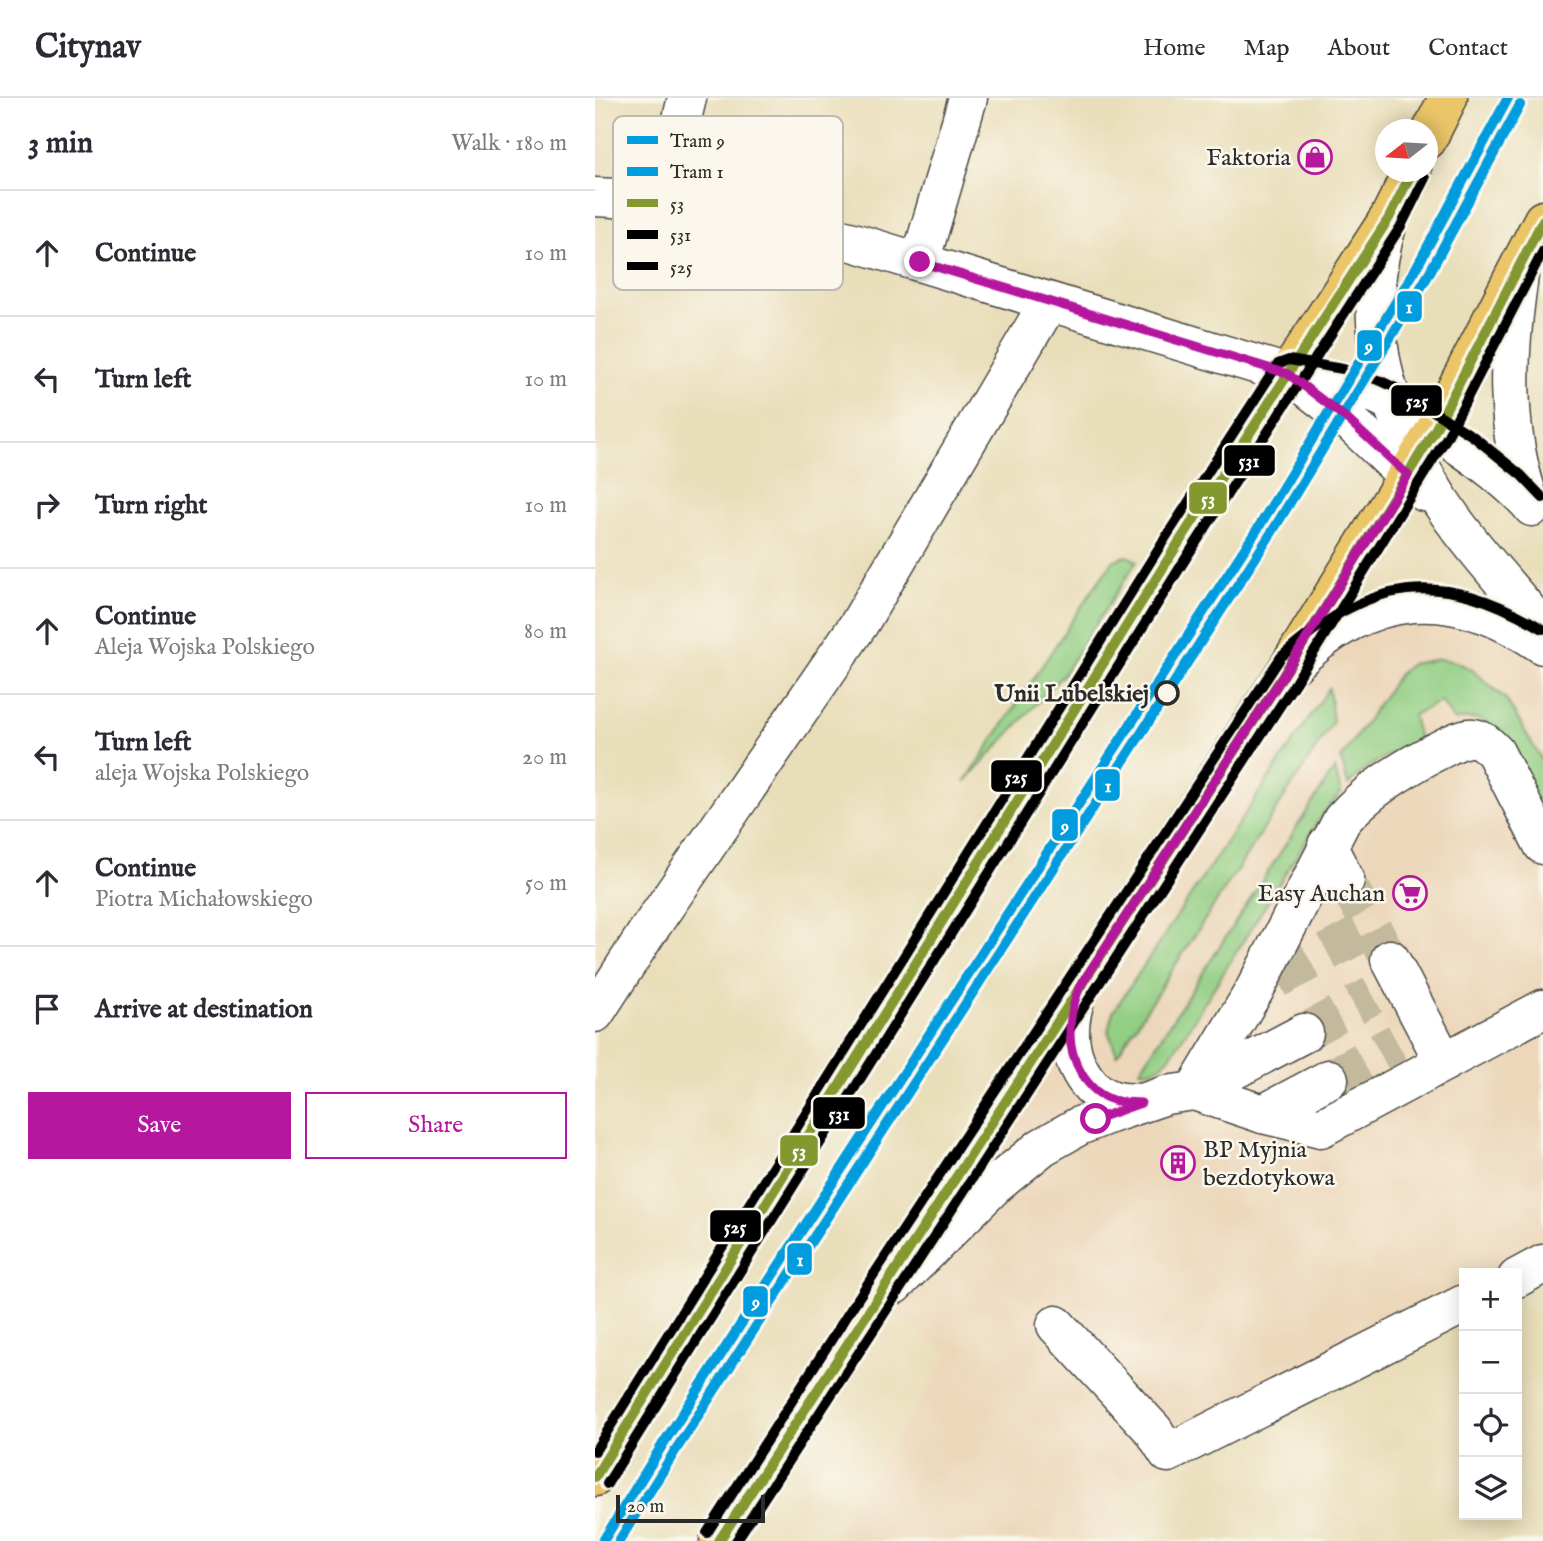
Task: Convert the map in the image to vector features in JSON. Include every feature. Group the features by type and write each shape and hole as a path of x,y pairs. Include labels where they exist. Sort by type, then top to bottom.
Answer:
{"main road":[{"path":"1438,119 1448,98"},
{"path":"595,1477 1174,550 1389,218 1407,182"},
{"path":"719,1541 1283,676 1420,454 1543,220"}],"street":[{"path":"683,116 687,98"},
{"path":"920,262 968,98"},
{"path":"595,197 613,198"},
{"path":"1389,218 1377,260 1374,318 1378,351 1394,403 1469,541 1543,629"},
{"path":"843,240 1288,374 1341,383 1394,403"},
{"path":"1521,263 1513,312 1510,399 1518,457 1537,516"},
{"path":"595,1013 646,933 859,624 1049,302"},
{"path":"1288,374 1346,418 1420,454 1473,454 1512,486 1537,516"},
{"path":"1283,676 1306,652 1344,625 1363,615 1403,603 1446,603 1467,608 1506,622 1543,645"},
{"path":"1194,1091 1265,985 1327,845 1347,813 1405,768 1470,737 1484,741 1495,752 1543,845"},
{"path":"1327,845 1345,880"},
{"path":"1388,978 1411,1035 1444,1062"},
{"path":"1079,988 1072,1010 1069,1034 1080,1073 1099,1094 1114,1101 1141,1103"},
{"path":"1194,1091 1263,1114 1321,1128 1543,1009"},
{"path":"865,1314 995,1186 1042,1147 1079,1126 1141,1103 1165,1095 1194,1091 1304,1033"},
{"path":"1263,1114 1329,1079"},
{"path":"1522,1275 1543,1264"},
{"path":"1056,1325 1154,1431 1168,1453 1459,1307"}],"shaded area":[{"path":"1434,611 1543,658 1543,1275 1522,1274 1522,1268 1459,1268 1459,1318 1109,1496 1126,1541 830,1541 949,1353 890,1312 1308,668 1376,618"}],"green space":[{"path":"1127,556 1137,561 1063,675 965,782 1093,589 1114,560"},
{"path":"1439,659 1456,662 1471,669 1506,699 1543,762 1543,818 1496,731 1477,719 1454,721 1441,701 1413,715 1419,740 1372,765 1348,785 1341,759 1399,674 1411,664"},
{"path":"1329,688 1333,722 1117,1055 1108,1031 1113,1012"},
{"path":"1335,768 1341,793 1322,815 1172,1054 1159,1067 1140,1070"}],"tunnel":[{"path":"1345,880 1385,951"},
{"path":"1277,979 1372,928"},
{"path":"1304,1033 1373,995"},
{"path":"1329,1079 1397,1042"}],"tram line":[{"name":"9","path":"603,1541 663,1444 1260,525 1414,272 1508,98"},
{"name":"1","path":"619,1541 1272,532 1426,279 1520,105"}],"transit line":[{"name":"53","path":"595,1477 1174,550 1389,218 1407,182"},
{"name":"531","path":"607,1484 1186,558 1401,226 1423,182"},
{"name":"53","path":"719,1541 1283,676 1435,430 1543,220"},
{"name":"531","path":"736,1541 1295,683 1447,437 1543,251"},
{"name":"525","path":"595,1451 1162,543 1278,364 1289,360 1343,369 1400,390 1474,437 1521,475 1543,498"},
{"name":"525","path":"707,1533 853,1306 1281,657 1313,631 1345,611 1375,597 1406,590 1438,590 1471,596 1506,609 1543,629"}],"place":[{"name":"Faktoria","path":"1315,157"},
{"name":"Unii Lubelskiej","path":"1167,693"},
{"name":"Easy Auchan","path":"1410,893"},
{"name":"BP Myjnia bezdotykowa","path":"1178,1163"}],"route":[{"path":"920,262 1288,374 1346,418 1408,475 1283,676 1079,988 1072,1010 1069,1034 1080,1073 1099,1094 1114,1101 1141,1103 1096,1119"}]}
